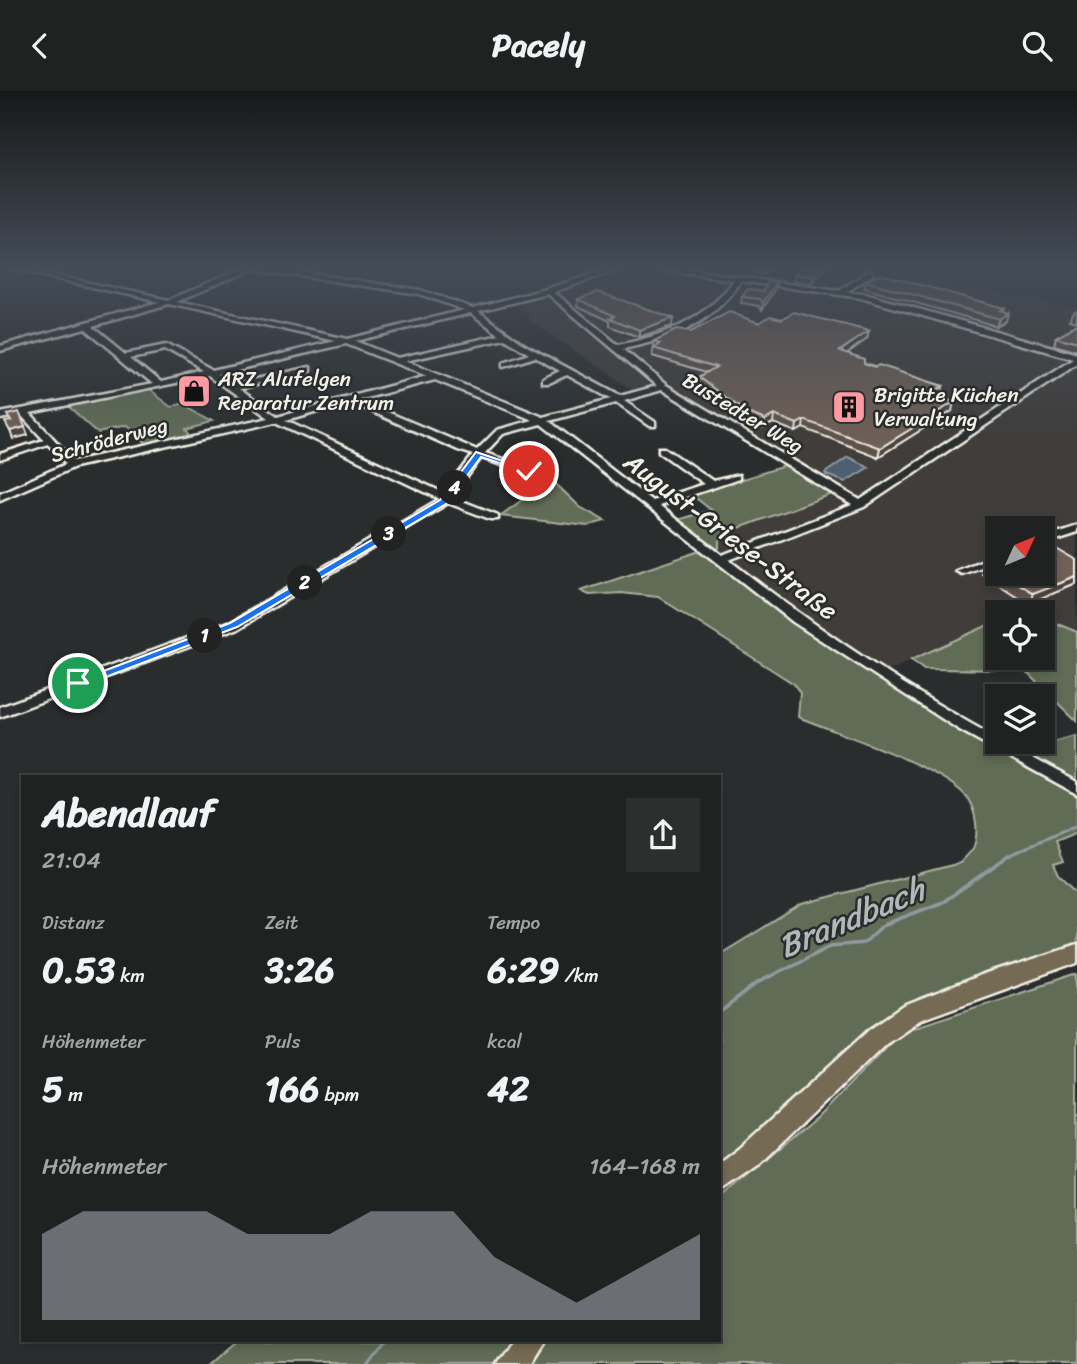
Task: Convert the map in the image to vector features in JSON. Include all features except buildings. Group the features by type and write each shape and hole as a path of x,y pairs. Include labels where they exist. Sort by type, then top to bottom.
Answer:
{"main road":[{"path":"721,1178 758,1148 878,1037 912,1013 1077,954"},
{"path":"510,1364 527,1342"}],"street":[{"path":"0,349 82,326"},
{"path":"89,326 159,385"},
{"path":"278,326 347,341"},
{"path":"494,326 617,399 652,424"},
{"name":"Bustedter Weg","path":"590,326 663,387 860,505"},
{"path":"615,348 657,338 684,326"},
{"path":"969,326 1077,359"},
{"path":"2,412 24,412 159,385 406,327 417,335"},
{"path":"396,362 506,335"},
{"name":"August-Griese-Straße","path":"347,341 542,420 797,619 963,726 1077,789"},
{"path":"125,356 166,347 212,373 277,419 448,499 494,517"},
{"path":"506,365 537,354"},
{"path":"721,559 860,505 1077,359"},
{"path":"232,387 308,370"},
{"path":"546,381 568,371"},
{"name":"Schröderweg","path":"0,497 72,465 277,419 435,377"},
{"path":"0,712 234,625 448,499 479,454 493,436 500,432 663,387"},
{"path":"352,400 479,454 529,471"},
{"path":"24,412 72,465"},
{"path":"0,457 49,441"},
{"path":"662,450 711,484"},
{"path":"651,505 735,477"},
{"path":"1055,536 1077,528"},
{"path":"962,571 985,563"}],"shaded area":[{"path":"538,326 1077,326 1077,632 1055,623 1055,600 985,600 985,627 887,672 803,615 715,549 728,532 839,491 671,389 636,392"}],"green space":[{"path":"147,389 171,407 184,404 214,421 187,428 194,437 147,447 125,427 98,433 68,406"},
{"path":"784,466 832,494 728,532 719,541 719,548 715,549 677,520 711,510 692,495"},
{"path":"556,484 580,507 605,521 587,526 500,516 526,497"},
{"path":"703,550 791,619 985,737 985,754 1013,754 1077,793 1077,833 1055,842 1063,862 1053,865 1058,876 1077,895 1077,945 894,1015 721,1166 721,954 802,904 960,863 973,848 976,840 975,816 968,799 957,787 938,776 863,742 798,717 800,693 794,684 658,597 621,593 589,595 581,591"},
{"path":"1055,623 1077,632 1077,721 1055,699 1055,684 1039,684 1025,670 1055,670"},
{"path":"985,626 985,670 924,669 911,660"},
{"path":"1077,736 1077,786 1021,754 1055,754 1055,741"},
{"path":"1077,974 1077,1364 530,1364 545,1342 721,1342 721,1198 817,1118 900,1032"},
{"path":"236,1342 514,1342 499,1364 210,1364"}],"water":[{"path":"848,457 869,467 845,482 826,475 825,473"}],"waterway":[{"name":"Brandbach","path":"721,1011 759,982 830,946 864,943 883,925 943,902 1011,854 1077,826"},
{"name":"Brandbach","path":"366,1364 383,1342"}],"place":[{"name":"ARZ Alufelgen Reparatur Zentrum","path":"194,391"},
{"name":"Brigitte Küchen Verwaltung","path":"849,407"}],"route":[{"path":"78,683 234,625 448,499 479,454 529,471"}]}
